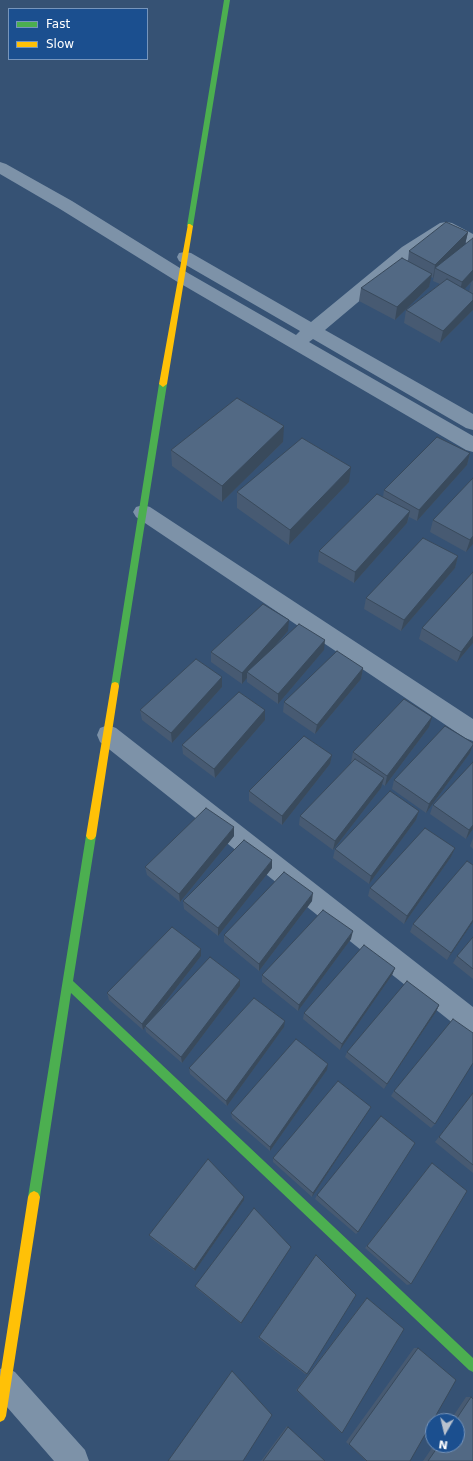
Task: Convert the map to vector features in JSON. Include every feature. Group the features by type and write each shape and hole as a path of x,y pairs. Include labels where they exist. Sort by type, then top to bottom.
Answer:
{"street":[{"path":"0,1416 143,512 227,0"},
{"path":"0,167 66,205 182,277 473,444"},
{"path":"298,343 408,251 446,227 473,241"},
{"path":"186,257 473,423"},
{"path":"143,512 473,731"},
{"path":"108,735 473,1023"},
{"path":"68,983 473,1366"},
{"path":"5,1382 74,1461"}],"building":[{"path":"446,222 468,232 435,265 409,251"},
{"path":"473,238 473,270 462,282 435,268"},
{"path":"402,258 432,274 397,307 361,288"},
{"path":"447,279 473,294 473,300 443,331 406,310"},
{"path":"237,398 284,426 222,486 171,450"},
{"path":"437,437 470,453 419,510 384,490"},
{"path":"302,438 351,467 290,530 237,492"},
{"path":"473,478 473,536 470,540 433,520"},
{"path":"377,494 410,511 355,572 319,551"},
{"path":"423,538 458,556 404,620 366,598"},
{"path":"473,572 473,636 461,652 422,628"},
{"path":"263,604 289,620 242,673 211,652"},
{"path":"299,624 325,640 278,694 247,672"},
{"path":"337,651 363,668 317,725 284,702"},
{"path":"196,659 222,677 171,733 140,710"},
{"path":"239,692 265,710 214,769 182,745"},
{"path":"404,699 432,717 387,776 353,752"},
{"path":"445,726 473,743 473,745 429,804 394,780"},
{"path":"304,736 332,755 282,816 249,791"},
{"path":"355,759 384,778 335,841 300,816"},
{"path":"473,762 473,825 469,830 433,805"},
{"path":"390,791 419,811 371,876 335,849"},
{"path":"206,808 234,827 179,894 145,867"},
{"path":"425,828 455,848 407,916 370,888"},
{"path":"244,840 272,860 218,928 183,901"},
{"path":"467,861 473,865 473,920 451,953 413,924"},
{"path":"284,872 313,893 259,964 224,935"},
{"path":"323,910 353,931 299,1005 262,975"},
{"path":"172,927 201,949 142,1024 107,993"},
{"path":"473,937 473,969 457,956"},
{"path":"364,945 395,968 342,1044 304,1013"},
{"path":"210,957 240,980 181,1057 145,1026"},
{"path":"407,981 439,1005 387,1084 347,1052"},
{"path":"254,998 285,1021 226,1101 189,1068"},
{"path":"453,1019 473,1033 473,1063 435,1124 394,1091"},
{"path":"296,1039 328,1064 270,1147 231,1113"},
{"path":"338,1081 371,1107 313,1193 273,1158"},
{"path":"473,1093 473,1165 439,1137"},
{"path":"381,1116 415,1143 358,1232 317,1195"},
{"path":"208,1159 244,1197 194,1269 149,1235"},
{"path":"432,1163 467,1191 411,1284 367,1246"},
{"path":"254,1208 291,1247 241,1323 195,1286"},
{"path":"316,1255 356,1295 307,1374 259,1337"},
{"path":"367,1298 404,1329 342,1433 297,1390"},
{"path":"418,1348 456,1380 437,1413 425,1413 425,1435 410,1461 367,1461 349,1444"},
{"path":"232,1371 272,1415 243,1461 168,1461"},
{"path":"471,1397 473,1399 473,1461 428,1461 434,1453 465,1453 465,1413 460,1413"},
{"path":"288,1427 325,1461 263,1461"}],"traffic: fast":[{"path":"190,226 227,0"},
{"path":"115,686 163,384"},
{"path":"34,1197 91,836"},
{"path":"68,983 473,1366"}],"traffic: slow":[{"path":"163,384 190,226"},
{"path":"91,836 115,686"},
{"path":"0,1416 34,1197"}]}
